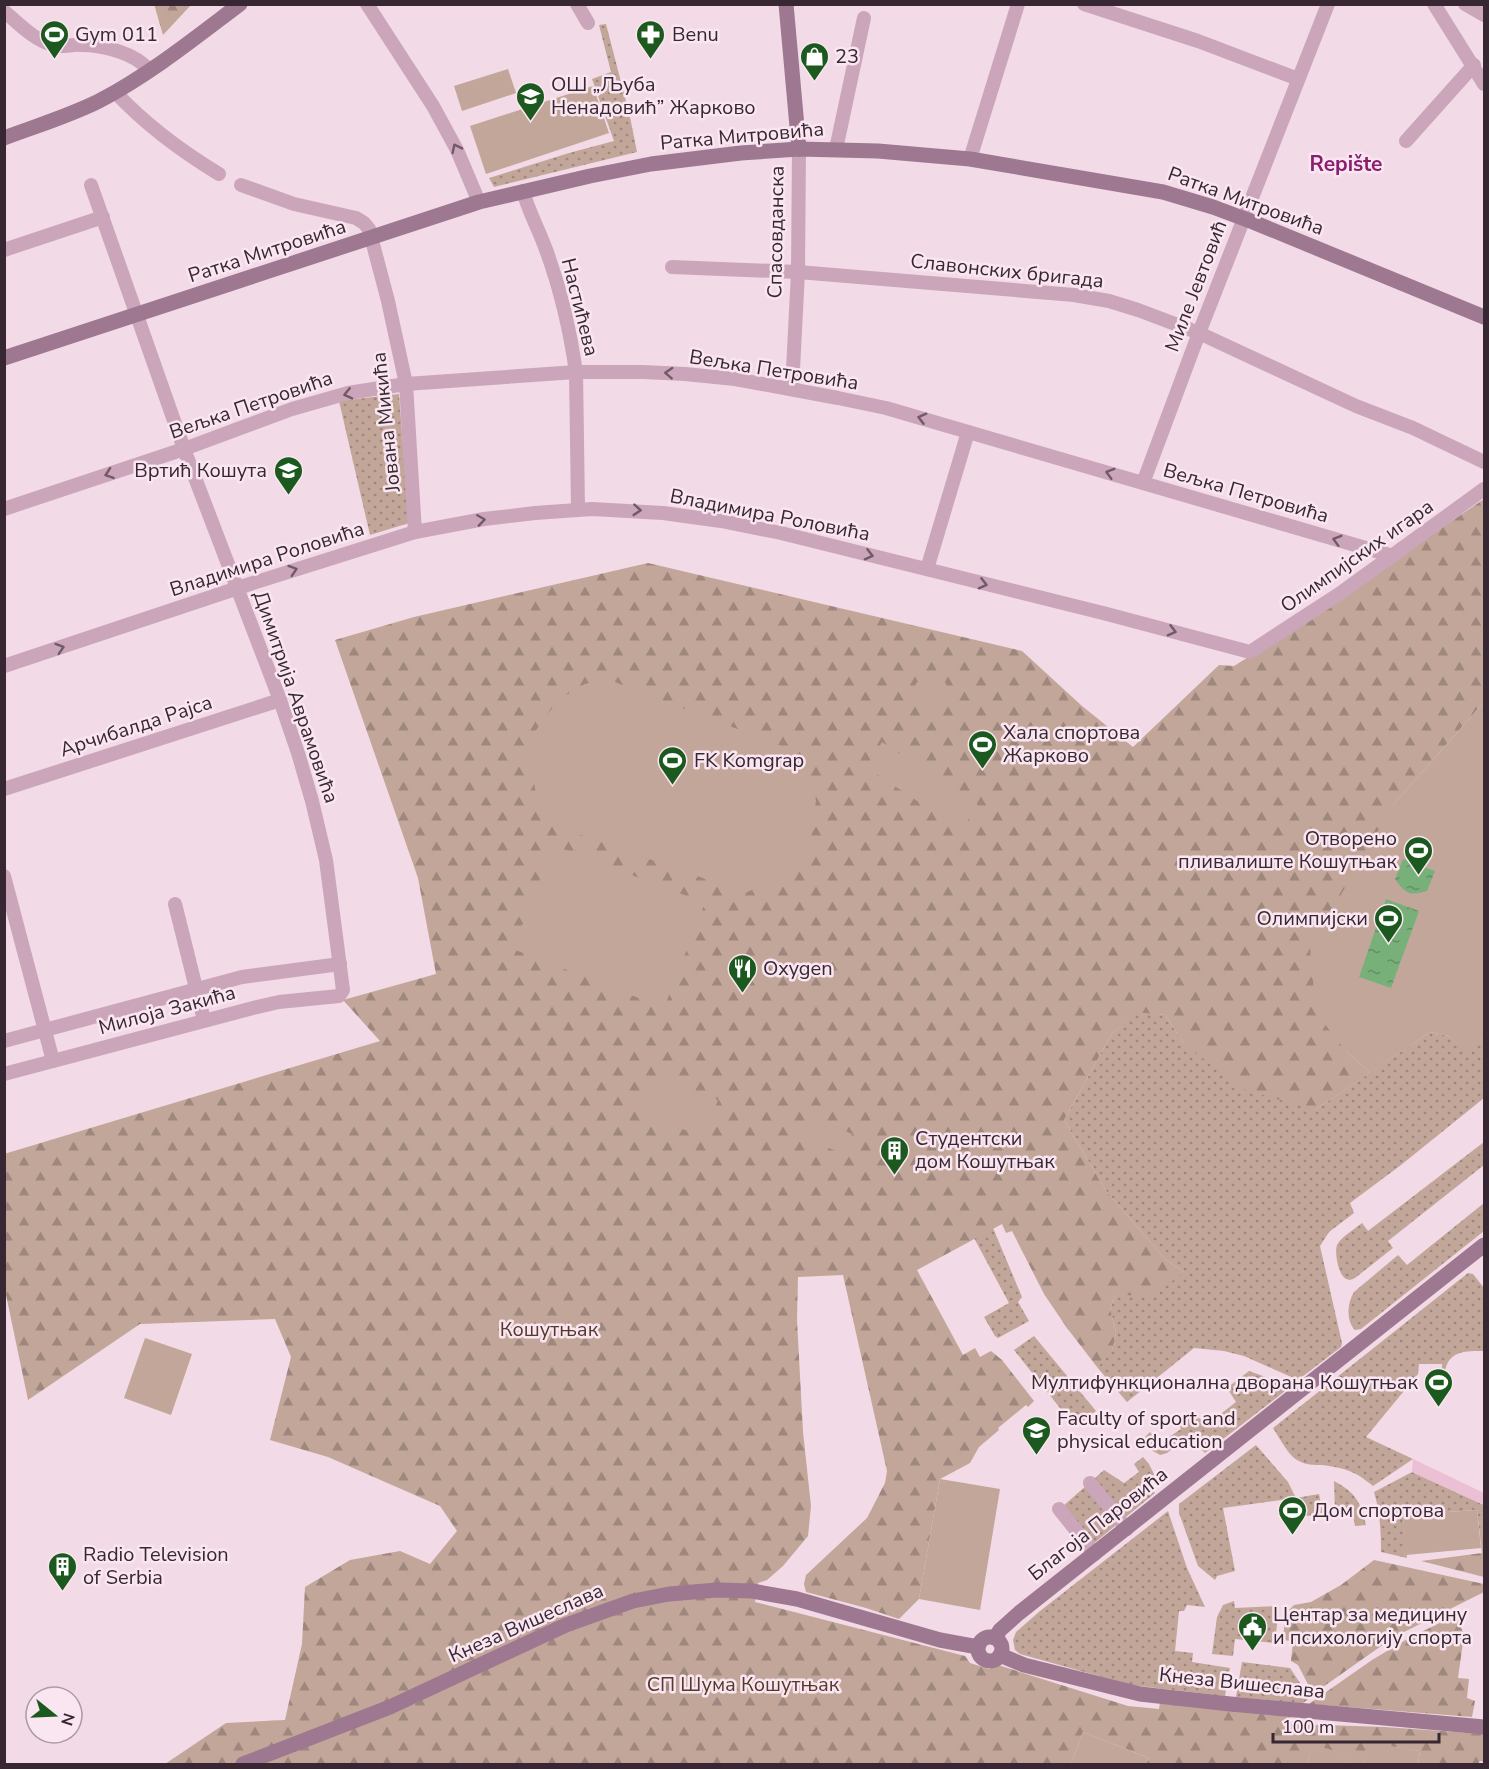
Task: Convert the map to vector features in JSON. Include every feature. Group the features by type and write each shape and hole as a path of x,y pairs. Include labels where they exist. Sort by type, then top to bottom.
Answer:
{"street":[{"path":"4,138 88,106 115,92 240,4"},
{"path":"367,4 434,106 457,150 479,202"},
{"path":"577,4 588,23"},
{"name":"Спасовданска","path":"786,4 799,149 798,272 792,390"},
{"path":"970,159 1018,4"},
{"path":"1084,4 1197,41 1298,79"},
{"name":"Миле Јевтовић","path":"1143,483 1199,333 1328,4"},
{"path":"1434,4 1485,84"},
{"path":"1465,4 1485,15"},
{"path":"4,11 45,42 55,46 84,45 107,49 134,58 149,70"},
{"path":"836,149 864,18"},
{"path":"1406,141 1474,65"},
{"path":"115,92 162,135 219,174"},
{"name":"Ратка Митровића","path":"4,358 479,202 651,164 741,153 799,149 878,151 970,159 1150,189 1244,218 1485,317"},
{"name":"Димитрија Аврамовића","path":"91,184 184,449 298,753 319,827 343,986 341,994"},
{"path":"241,185 294,204 356,218 366,226 372,238"},
{"name":"Настићева","path":"523,191 560,295 576,372 578,509"},
{"path":"4,250 103,217"},
{"name":"Јована Микића","path":"372,238 400,349 406,384 415,532"},
{"name":"Славонских бригада","path":"672,267 798,272 1090,297 1138,310 1199,333 1356,406 1413,428 1485,462"},
{"name":"Вељка Петровића","path":"4,509 184,449 292,409 348,393 406,384 576,372 643,372 735,379 886,408 1393,556"},
{"path":"927,569 968,432"},
{"name":"Олимпијских игара","path":"1250,652 1342,592 1485,489"},
{"name":"Владимира Роловића","path":"4,666 415,532 484,519 578,509 618,509 663,513 721,521 781,533 1250,652"},
{"name":"Арчибалда Рајса","path":"4,789 280,700"},
{"path":"4,876 53,1061"},
{"path":"175,904 204,1020"},
{"name":"Милоја Закића","path":"4,1041 242,977 340,964"},
{"name":"Милоја Закића","path":"4,1074 279,1002 341,994"},
{"name":"Благоја Паровића","path":"995,1638 1000,1630 1019,1613 1485,1245"},
{"path":"1090,1483 1126,1529"},
{"path":"1059,1509 1095,1554"},
{"name":"Кнеза Вишеслава","path":"243,1764 390,1707 566,1625 633,1601 669,1594 717,1590 774,1594 807,1601 940,1640 978,1647"},
{"path":"995,1638 1001,1646 1000,1655 995,1660 984,1660 979,1655 978,1647 984,1639 995,1638"},
{"name":"Кнеза Вишеслава","path":"1000,1655 1034,1668 1140,1694 1485,1727"}],"green space":[{"path":"154,4 191,4 191,5 163,35"},
{"path":"606,24 628,109 624,111 625,117 630,117 637,152 494,187 489,178 614,141 592,79 611,72 599,25"},
{"path":"508,69 516,93 462,111 454,86"},
{"path":"593,86 609,133 486,174 470,126"},
{"path":"399,394 409,523 370,535 339,401"},
{"path":"1484,499 1484,702 1393,805 1346,1051 1370,1073 1315,1110 1239,1088 1183,1042 1165,1015 1136,1012 1111,1035 1064,1120 1106,1191 1166,1260 1184,1272 1153,1294 1115,1296 1110,1308 1116,1332 1112,1351 1097,1367 1044,1294 1012,1231 1006,1233 1002,1224 917,1270 963,1355 975,1348 980,1357 991,1351 1002,1360 1034,1401 998,1428 999,1430 979,1447 970,1463 940,1479 919,1599 899,1619 806,1592 804,1584 806,1575 867,1518 885,1483 887,1471 843,1275 798,1277 797,1320 803,1432 811,1506 808,1536 783,1566 767,1580 758,1583 755,1602 965,1656 970,1663 989,1669 998,1665 1128,1706 1159,1709 1160,1702 1291,1717 1291,1724 1385,1727 1484,1734 1484,1762 1480,1761 1478,1764 1418,1764 1420,1751 1368,1743 1364,1764 1347,1764 1349,1756 1313,1745 1307,1764 1146,1764 1149,1758 1083,1732 1071,1764 165,1764 226,1723 285,1720 302,1644 305,1587 350,1560 400,1551 430,1564 457,1531 440,1506 328,1457 270,1440 291,1357 275,1319 140,1324 28,1400 5,1290 4,1154 380,1041 343,1000 436,974 418,878 335,640 414,617 648,563 1022,651 1082,706 1133,747 1219,665 1234,666 1287,633"},
{"path":"931,675 943,680 948,692 943,704 931,709 919,704 914,692 919,680"},
{"name":"FK Komgrap","path":"607,679 792,750 807,775 816,800 811,837 804,852 787,871 775,880 745,893 556,826 537,798 530,764 534,733 558,700 585,684"},
{"name":"Отворено пливалиште Кошутњак","path":"1484,702 1484,1036 1467,1052 1449,1036 1430,1032 1370,1073 1346,1051 1316,1013 1310,948 1393,805"},
{"path":"882,742 978,805 961,830 866,767"},
{"path":"553,845 705,903 664,1008 513,949"},
{"path":"1136,1011 1165,1015 1183,1042 1315,1110 1430,1032 1449,1036 1467,1051 1484,1036 1484,1098 1350,1203 1354,1213 1329,1232 1320,1246 1342,1343 1341,1347 1298,1380 1244,1356 1194,1348 1127,1402 1097,1367 1112,1350 1116,1332 1110,1308 1115,1296 1184,1272 1166,1260 1106,1191 1064,1120 1111,1035"},
{"path":"656,1077 718,1100 704,1137 642,1114"},
{"path":"816,1118 852,1134 843,1154 807,1139"},
{"path":"1484,1142 1484,1165 1388,1241 1393,1248 1355,1278 1350,1280 1341,1274 1336,1249 1342,1239 1362,1223 1368,1231"},
{"path":"1484,1203 1484,1231 1361,1329 1355,1330 1350,1322 1349,1312 1354,1292 1398,1255 1407,1265"},
{"path":"993,1228 1022,1297 1018,1302 1029,1321 998,1338 984,1317 1009,1303 974,1238"},
{"path":"1468,1273 1473,1274 1484,1288 1484,1351 1459,1353 1450,1359 1445,1372 1442,1373 1442,1364 1419,1364 1418,1374 1366,1437 1413,1459 1373,1486 1349,1471 1304,1463 1295,1459 1273,1428"},
{"path":"1034,1336 1096,1411 1075,1427 1014,1350"},
{"path":"145,1338 192,1354 171,1415 124,1398"},
{"path":"1249,1371 1289,1388 1205,1453 1188,1436 1167,1453 1160,1455 1142,1440 1150,1432 1160,1443 1181,1429 1178,1422 1192,1410 1208,1424 1236,1402 1227,1388"},
{"path":"1256,1445 1288,1482 1296,1498 1319,1494 1323,1514 1298,1517 1295,1498 1223,1508 1235,1571 1217,1576 1215,1580 1198,1566 1179,1513 1179,1504"},
{"path":"1143,1457 1156,1478 1149,1484 1155,1493 1093,1544 1062,1507 1104,1470 1124,1483 1139,1472 1134,1464"},
{"path":"1412,1472 1484,1505 1484,1553 1482,1553 1477,1510 1403,1515 1407,1558 1381,1552 1380,1522 1374,1492"},
{"path":"940,1479 1000,1489 980,1610 919,1599"},
{"path":"1334,1481 1356,1499 1366,1525 1355,1526 1352,1510 1335,1512"},
{"path":"1477,1510 1481,1548 1406,1555 1403,1515"},
{"path":"1168,1511 1187,1568 1205,1607 1187,1605 1184,1611 1179,1611 1175,1651 1193,1653 1192,1662 1230,1668 1225,1696 1131,1685 1020,1654 1015,1650 1013,1640 1016,1632"},
{"path":"1482,1553 1484,1553 1484,1577 1421,1561"},
{"path":"1374,1560 1484,1584 1484,1592 1394,1637 1313,1694 1298,1665 1291,1661 1293,1641 1282,1640 1287,1612 1294,1605 1311,1602 1341,1585"},
{"path":"1234,1601 1235,1608 1279,1606 1275,1643 1235,1639 1233,1656 1212,1654 1217,1617 1223,1605"},
{"path":"1456,1615 1464,1635 1458,1678 1469,1679 1467,1698 1475,1701 1472,1717 1309,1704 1372,1660 1409,1638"},
{"path":"1242,1662 1290,1668 1310,1698 1299,1703 1236,1697"},
{"path":"1083,1732 1149,1758 1146,1764 1071,1764"},
{"path":"1367,1742 1420,1751 1418,1764 1364,1764"},
{"path":"1313,1744 1350,1756 1347,1764 1307,1764"}],"shaded area":[{"path":"1413,1459 1484,1493 1484,1505 1412,1472"}],"water":[{"path":"1403,859 1435,871 1427,891 1412,893 1405,891 1395,879"},
{"name":"Олимпијски","path":"1386,899 1419,911 1391,988 1359,977"}],"place":[{"name":"Gym 011","path":"54,60"},
{"name":"Benu","path":"651,60"},
{"name":"23","path":"814,82"},
{"name":"ОШ „Љуба Ненадовић” Жарково","path":"530,122"},
{"name":"Вртић Кошута","path":"288,496"},
{"name":"Хала спортова Жарково","path":"982,770"},
{"name":"FK Komgrap","path":"673,786"},
{"name":"Отворено пливалиште Кошутњак","path":"1418,876"},
{"name":"Олимпијски","path":"1389,944"},
{"name":"Oxygen","path":"742,994"},
{"name":"Студентски дом Кошутњак","path":"894,1176"},
{"name":"Мултифункционална дворана Кошутњак","path":"1439,1408"},
{"name":"Faculty of sport and physical education","path":"1036,1456"},
{"name":"Дом спортова","path":"1292,1536"},
{"name":"Radio Television of Serbia","path":"62,1592"},
{"name":"Центар за медицину и психологију спорта","path":"1252,1652"}],"district":[{"name":"Repište","path":"1346,164"}],"park label":[{"name":"Кошутњак","path":"549,1329"},
{"name":"СП Шума Кошутњак","path":"743,1684"}]}
